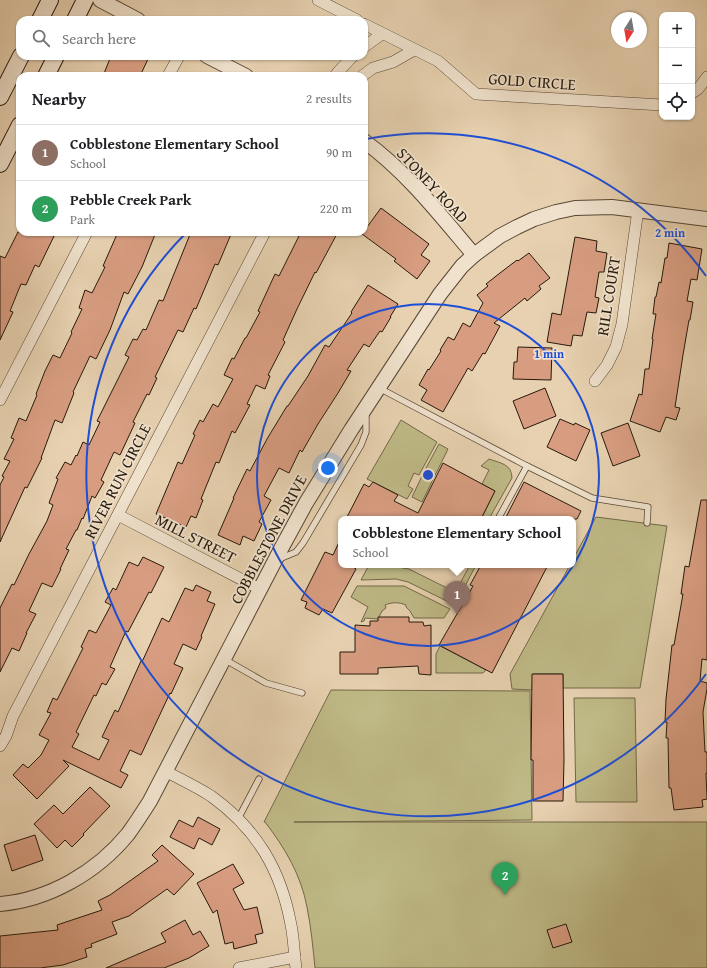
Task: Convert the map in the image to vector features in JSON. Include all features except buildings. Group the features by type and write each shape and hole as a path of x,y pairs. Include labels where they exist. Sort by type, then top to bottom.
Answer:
{"main road":[{"path":"42,16 50,0"},
{"path":"77,16 85,0"},
{"path":"0,97 19,60"},
{"path":"48,72 54,60"},
{"path":"0,164 16,133"}],"street":[{"path":"100,0 130,16"},
{"path":"318,0 349,16"},
{"name":"GOLD CIRCLE","path":"368,26 438,62 476,94 659,105"},
{"path":"368,44 382,34"},
{"path":"368,72 373,68 393,62 414,50"},
{"path":"170,72 177,60"},
{"path":"215,60 238,72"},
{"path":"338,72 349,60"},
{"path":"695,91 707,78"},
{"name":"STONEY ROAD","path":"368,144 406,177 474,255"},
{"name":"COBBLESTONE DRIVE","path":"0,904 9,904 35,897 80,877 100,863 127,835 140,818 309,497 440,294 459,270 474,255 500,236 534,219 576,208 612,207 707,219"},
{"name":"RILL COURT","path":"595,381 607,365 616,347 622,324 638,210"},
{"path":"0,400 85,236"},
{"name":"RIVER RUN CIRCLE","path":"0,746 6,736 13,716 263,236"},
{"name":"MILL STREET","path":"118,515 260,589"},
{"path":"165,771 210,796 229,810 247,828 259,843 270,860 278,880 285,899 291,926 295,963 239,968"}],"lane":[{"path":"378,388 527,466 592,498 648,507 647,523"},
{"path":"500,516 527,466"},
{"path":"223,659 266,683 302,693"},
{"path":"238,819 259,779"}],"shaded area":[{"path":"401,420 437,442 419,475 414,473 408,486 413,489 407,499 367,479"},
{"path":"439,444 448,449 422,502 412,497"},
{"path":"489,459 501,463 508,467 512,478 491,516 482,516 495,491 482,484 489,470 481,466"},
{"path":"596,517 667,526 640,688 563,688 563,674 533,674 532,690 512,689 510,674 568,568 576,568 576,554"},
{"path":"367,568 403,568 409,569 459,594 453,604 408,582 396,579 361,580"},
{"path":"468,568 474,568 463,590 458,587"},
{"path":"357,586 404,586 450,609 444,618 414,618 406,605 393,603 385,605 386,608 382,611 378,619 365,618 364,621 361,622 368,607 351,597"},
{"path":"440,646 486,670 483,673 436,673 436,654"},
{"path":"331,690 530,691 532,820 294,822 707,822 707,968 315,968 312,938 301,884 291,862 264,822"},
{"path":"574,698 635,698 637,802 576,802"}],"place":[{"name":"Cobblestone Elementary School","path":"457,614"},
{"name":"Pebble Creek Park","path":"505,895"}]}
